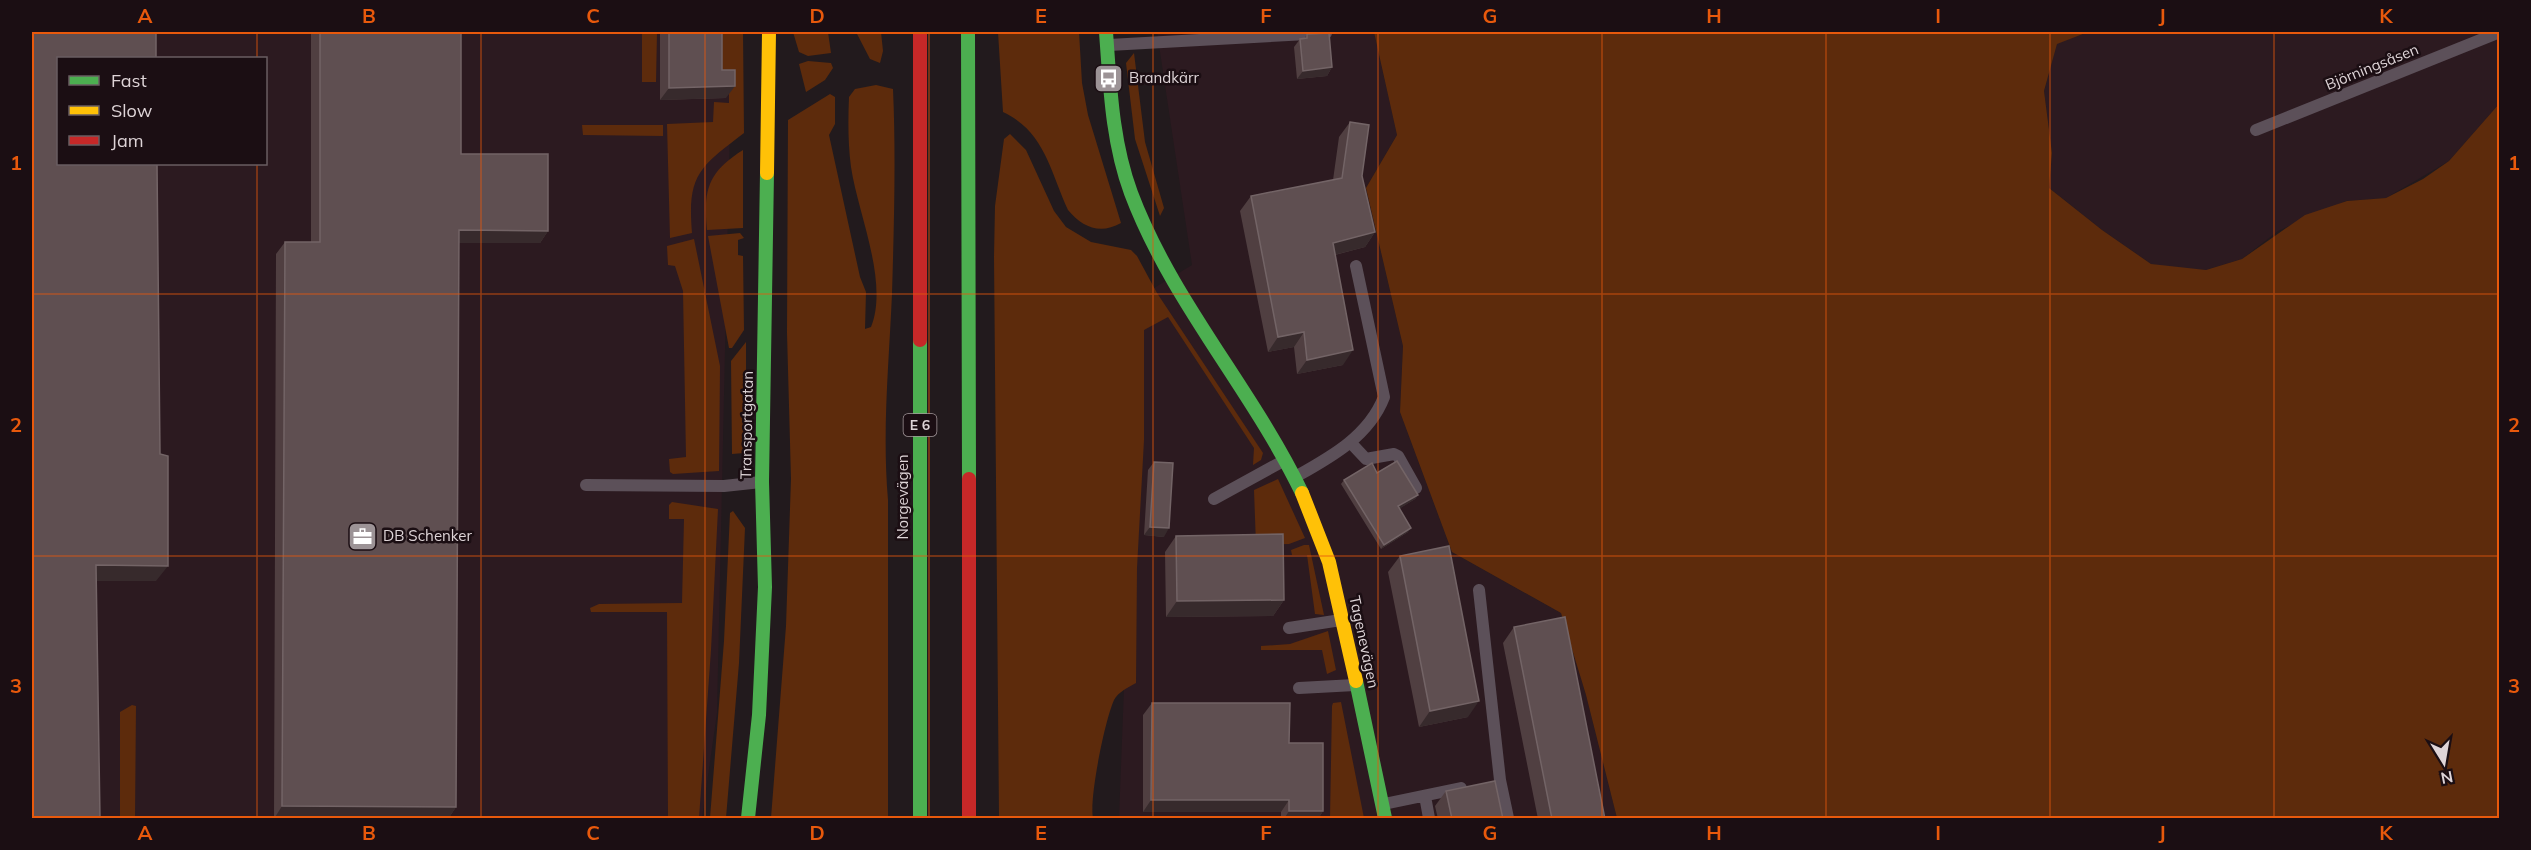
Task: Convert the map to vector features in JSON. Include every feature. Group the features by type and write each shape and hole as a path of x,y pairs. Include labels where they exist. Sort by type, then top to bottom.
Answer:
{"main road":[{"name":"Transportgatan","path":"748,819 759,715 765,587 762,482 769,32"},
{"name":"Norgevägen","path":"920,32 920,819"},
{"path":"968,32 969,819"},
{"name":"Tagenevägen","path":"1106,38 1114,120 1124,170 1146,229 1188,306 1296,476 1319,530 1343,620 1383,812"}],"lane":[{"name":"Björningsåsen","path":"2256,130 2499,32"},
{"path":"1106,38 1326,33"},
{"path":"1296,476 1321,463 1350,442 1378,412 1384,397 1356,266"},
{"path":"1350,442 1366,459 1394,454 1398,456 1416,488"},
{"path":"1215,499 1286,459"},
{"path":"586,485 724,486 762,482"},
{"path":"1479,590 1489,782 1508,819"},
{"path":"1289,628 1343,620"},
{"path":"1299,688 1356,685"},
{"path":"1383,812 1425,796 1489,782"},
{"path":"1425,796 1429,819"}],"shaded area":[{"path":"32,32 732,32 717,713 702,818 32,818"},
{"path":"642,32 657,32 656,82 642,82"},
{"path":"718,32 743,32 744,133 707,164 700,174 692,197 692,233 670,238 667,124 713,122 714,102 729,103 729,78 718,78"},
{"path":"793,32 828,32 831,53 808,56 799,52"},
{"path":"856,32 881,32 883,51 880,63 870,59"},
{"path":"998,32 1079,32 1082,83 1088,115 1121,223 1099,229 1085,225 1073,216 1068,210 1051,167 1037,142 1017,120 1003,112"},
{"path":"1157,32 1374,32 1397,135 1366,188 1403,346 1400,412 1452,552 1561,613 1586,695 1617,818 1119,818 1139,297 1192,265"},
{"path":"1374,32 2088,32 2057,44 2044,91 2052,153 2049,188 2102,230 2151,264 2206,270 2242,259 2305,215 2347,201 2386,198 2423,179 2449,161 2499,104 2499,818 1617,818 1586,695 1561,613 1452,552 1400,412 1403,346 1366,188 1397,135"},
{"path":"2088,32 2499,32 2499,104 2449,161 2386,198 2346,201 2278,231 2242,259 2206,270 2166,267 2151,264 2102,230 2049,188 2052,153 2044,91 2057,43"},
{"path":"1134,53 1145,142 1164,208 1160,216 1135,139 1126,63"},
{"path":"808,61 831,63 833,68 825,80 806,92 799,64"},
{"path":"876,85 893,89 894,140 892,294 886,423 888,818 771,818 786,626 791,479 787,333 788,120 830,94 835,97 835,124 829,135 860,277 866,292 865,329 871,327 876,309 874,269 851,167 848,115 849,97 855,89"},
{"path":"582,125 663,125 663,136 583,135"},
{"path":"1010,134 1026,150 1054,211 1066,227 1091,242 1131,250 1137,256 1157,293 1263,453 1261,460 1253,465 1254,448 1168,317 1144,330 1144,440 1137,568 1136,683 1118,695 1110,710 1093,794 1093,818 999,818 994,257 995,206 1004,139"},
{"path":"743,150 743,228 707,230 706,204 710,183 722,166"},
{"path":"740,233 744,238 738,240 738,255 743,256 744,330 732,348 729,348 708,236"},
{"path":"694,239 720,366 719,471 673,474 670,472 669,459 686,457 683,291 675,266 668,265 667,246"},
{"path":"746,342 746,446 744,453 732,454 731,361"},
{"path":"1278,479 1305,538 1289,544 1256,545 1254,490"},
{"path":"672,502 718,509 699,818 668,818 667,612 591,612 590,608 599,604 682,603 684,519 669,519 669,505"},
{"path":"733,511 745,528 739,663 726,818 710,818 724,641 730,513"},
{"path":"1309,545 1324,615 1315,614 1307,555 1292,555 1291,550"},
{"path":"1328,631 1336,670 1327,674 1322,650 1261,650 1261,646 1290,644"},
{"path":"1341,702 1364,818 1330,818 1332,706 1333,703"},
{"path":"132,705 136,706 135,818 120,818 120,712"}],"building":[{"path":"32,32 156,32 156,57 57,57 57,165 157,165 160,454 168,456 168,566 96,565 100,819 32,819"},
{"name":"DB Schenker","path":"320,32 461,32 461,154 548,154 548,231 459,230 456,807 282,806 285,242 320,242"},
{"path":"669,32 722,32 722,70 735,70 735,86 669,88"},
{"path":"1329,33 1332,67 1303,71 1300,39 1307,38 1307,34"},
{"path":"1350,122 1369,125 1362,176 1375,232 1333,243 1353,350 1307,360 1304,332 1278,337 1251,196 1342,178"},
{"path":"1397,461 1418,495 1398,506 1411,528 1384,545 1344,480 1372,463 1377,473"},
{"path":"1154,462 1173,463 1169,528 1150,527"},
{"path":"1283,534 1284,600 1177,601 1176,536"},
{"path":"1449,546 1479,701 1430,711 1400,556"},
{"path":"1565,617 1605,819 1552,819 1514,627"},
{"path":"1152,703 1290,703 1289,743 1323,743 1323,811 1289,811 1289,800 1151,800"},
{"path":"1495,781 1503,819 1452,819 1446,791"}],"traffic: fast":[{"path":"968,32 969,479"},
{"path":"1106,32 1111,93 1120,154 1131,193 1148,233 1168,271 1260,418 1302,493"},
{"path":"748,818 759,715 765,587 762,482 767,173"},
{"path":"920,340 920,818"},
{"path":"1356,681 1385,818"}],"traffic: slow":[{"path":"767,173 769,32"},
{"path":"1302,493 1329,562 1356,681"}],"traffic: jam":[{"path":"920,32 920,340"},
{"path":"969,479 969,818"}],"place":[{"name":"Brandkärr","path":"1108,78"},
{"name":"DB Schenker","path":"362,536"}]}
